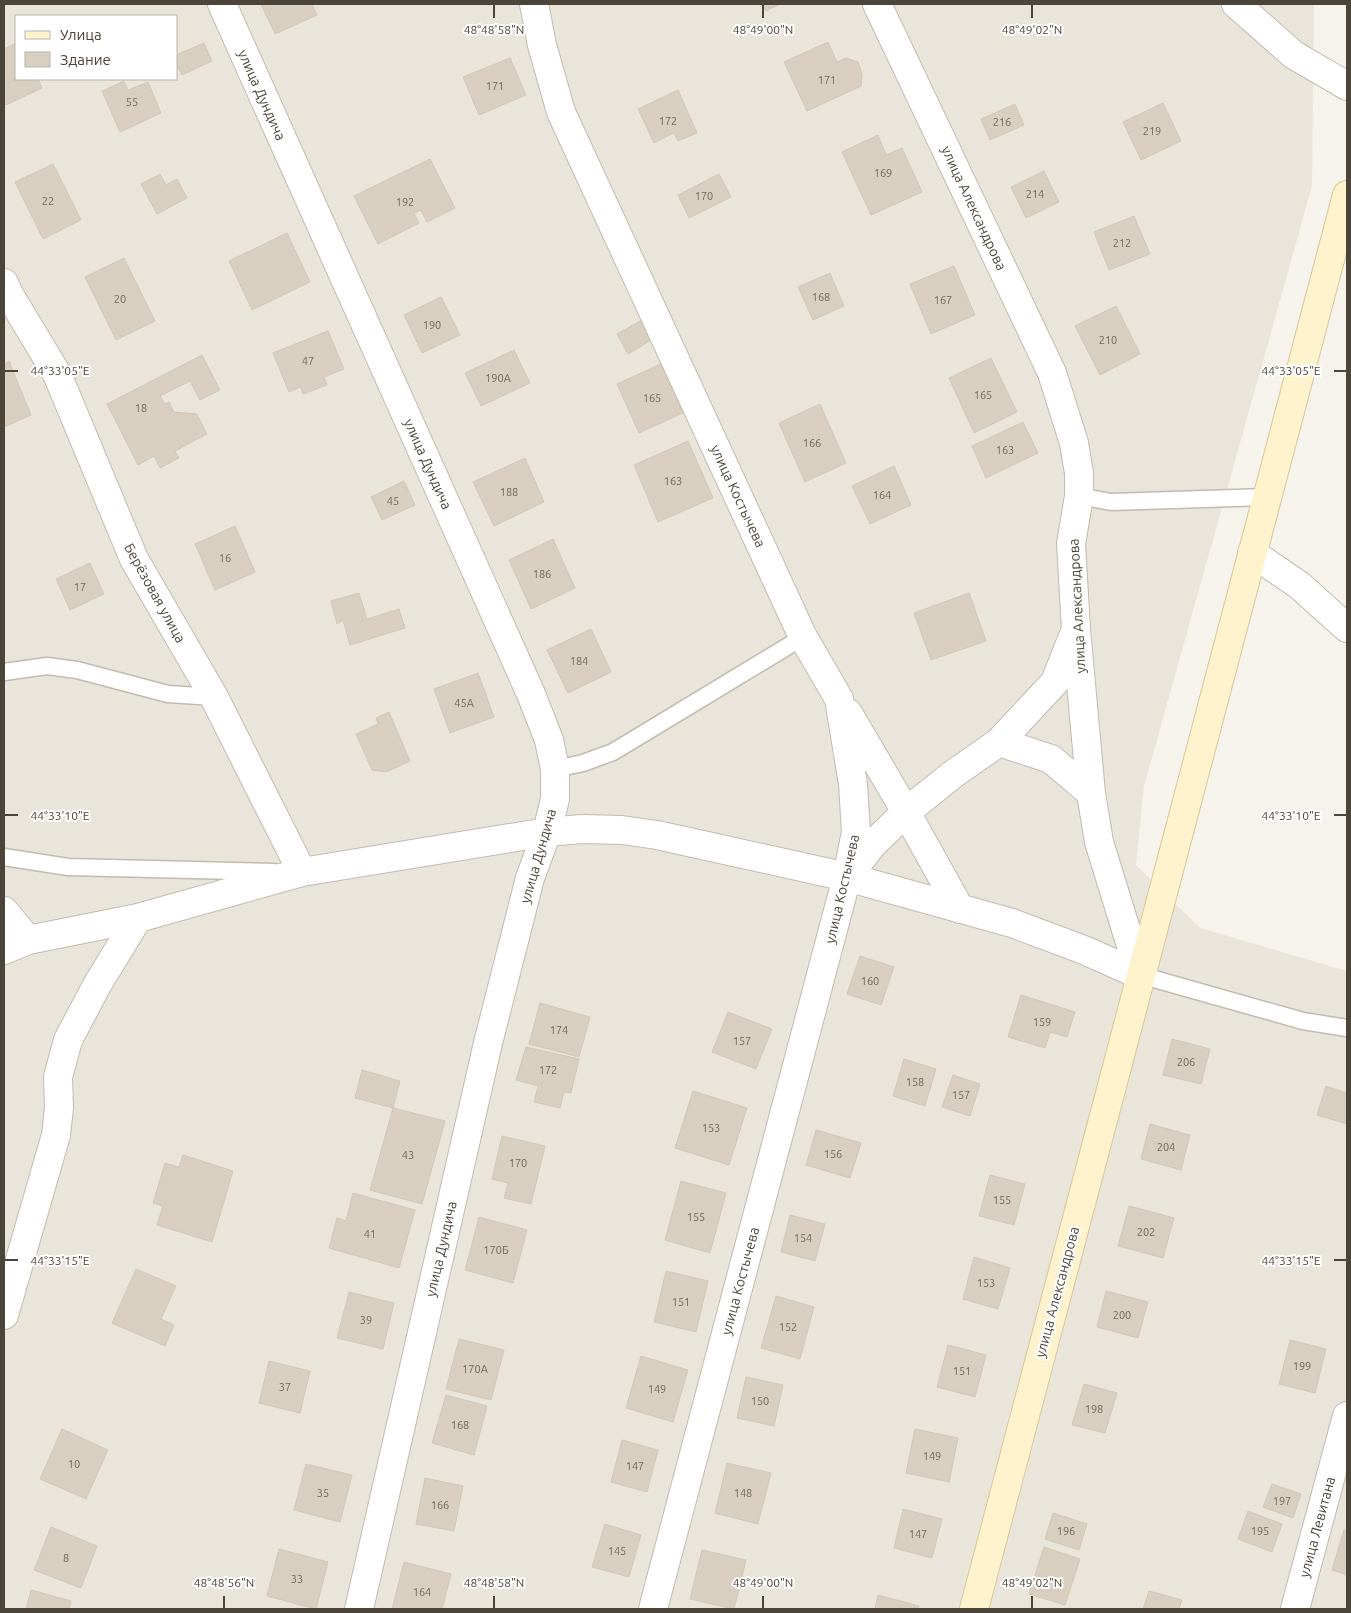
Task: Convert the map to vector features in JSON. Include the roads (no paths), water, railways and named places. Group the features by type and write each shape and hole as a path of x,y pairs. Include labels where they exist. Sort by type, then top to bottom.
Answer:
{"street":[{"name":"улица Дундича","path":"222,4 531,694 549,740 555,769 555,799 547,832 530,878 488,1044 359,1609"},
{"name":"улица Костычева","path":"534,4 542,45 561,112 803,637 839,699 853,784 856,832 847,877 653,1609"},
{"name":"улица Александрова","path":"877,4 1052,373 1074,443 1079,473 1079,496 1071,544 1076,630 1091,793 1099,842 1140,975"},
{"path":"1236,4 1294,55 1347,86"},
{"name":"улица Александрова","path":"974,1609 1347,194"},
{"name":"Берёзовая улица","path":"4,283 57,374 134,559 214,697 302,872"},
{"path":"1252,553 1299,585 1347,628"},
{"path":"847,877 872,845 906,812 999,742 1055,682 1076,630"},
{"path":"839,699 906,812 960,909"},
{"path":"999,742 1051,759 1091,793"},
{"path":"4,911 16,945 138,918 302,872 547,832 612,829 648,833 847,877 1012,923 1084,950 1140,975"},
{"path":"4,1316 56,1135 59,1108 58,1077 68,1040 97,985 138,918"},
{"name":"улица Левитана","path":"1295,1609 1347,1416"}],"lane":[{"path":"1079,496 1111,502 1266,497"},
{"path":"555,769 583,763 613,752 803,637"},
{"path":"4,672 48,666 76,670 168,694 214,697"},
{"path":"4,858 68,867 302,872"},
{"path":"1140,975 1303,1021 1347,1028"}]}
